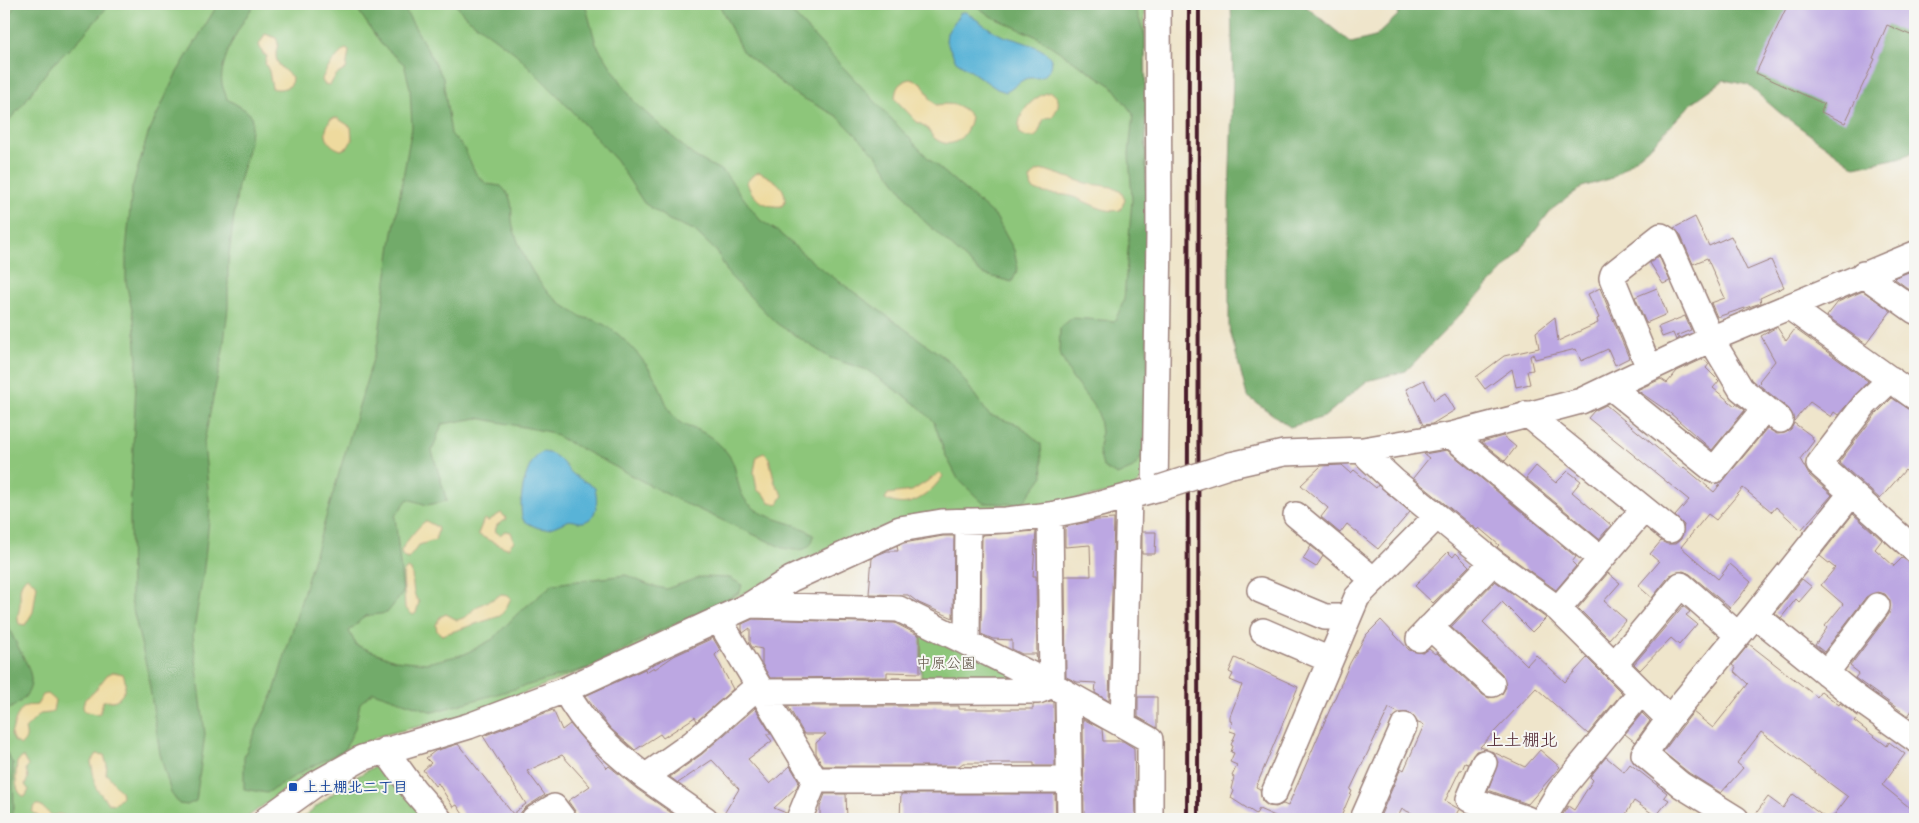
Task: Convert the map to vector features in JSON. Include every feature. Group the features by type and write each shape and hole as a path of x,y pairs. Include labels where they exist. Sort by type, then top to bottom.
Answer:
{"street":[{"path":"1157,489 1158,4"},
{"path":"1612,388 1714,470 1772,414 1741,389 1711,339 1667,240 1662,236 1613,274 1612,278 1649,368"},
{"path":"267,819 338,770 385,750 469,726 565,690 719,620 750,605 791,579 900,529 942,522 1006,520 1050,515 1157,489 1231,465 1284,453 1363,450 1451,435 1582,401 1711,339 1791,308 1863,274 1915,254"},
{"path":"1863,274 1915,311"},
{"path":"1791,308 1915,397"},
{"path":"1891,379 1865,404 1819,464 1915,550"},
{"path":"1527,414 1670,530"},
{"path":"1451,435 1601,559"},
{"path":"1363,450 1368,457 1436,516 1493,562 1558,609 1669,719"},
{"path":"1736,819 1681,785 1644,754 1669,719 1851,494"},
{"path":"1123,725 1129,496"},
{"path":"1558,609 1644,509"},
{"path":"1050,515 1060,689 1070,780 1070,819"},
{"path":"1296,515 1374,580"},
{"path":"1274,793 1357,596 1436,516"},
{"path":"967,642 968,521"},
{"path":"1492,684 1425,633 1493,562"},
{"path":"1614,665 1680,585 1738,636"},
{"path":"1260,590 1326,617 1348,618"},
{"path":"750,605 899,610 1060,689 1150,740 1150,819"},
{"path":"1826,673 1878,606"},
{"path":"1755,615 1826,673 1915,739"},
{"path":"719,620 815,780"},
{"path":"1263,631 1330,660"},
{"path":"644,777 693,743 751,692 1060,689"},
{"path":"565,690 588,726 603,742 644,777 705,819"},
{"path":"1544,819 1560,791 1640,692"},
{"path":"1364,819 1404,726"},
{"path":"385,750 414,790 440,819"},
{"path":"1484,763 1469,799 1527,819"},
{"path":"815,780 1070,780"},
{"path":"799,819 815,780"},
{"path":"534,819 554,807 563,819"}],"green space":[{"path":"4,4 1145,4 1149,471 1135,487 1019,512 898,521 822,551 685,625 609,661 459,717 379,736 288,787 245,819 4,819"},
{"path":"15,4 110,4 79,40 51,66 4,126 4,28"},
{"path":"218,4 255,4 232,42 222,75 222,84 227,99 251,115 252,121 249,146 238,185 228,262 228,308 223,351 204,442 210,511 203,576 193,635 205,734 196,801 187,805 179,804 171,793 160,754 147,669 131,601 130,515 137,361 134,320 126,282 126,251 132,188 148,134 176,74"},
{"path":"354,4 402,4 443,78 451,134 464,148 476,174 487,184 501,186 506,192 511,202 512,223 519,245 529,265 549,294 584,318 597,321 611,329 634,350 655,378 675,418 684,425 709,436 728,454 732,460 739,487 750,505 765,515 799,526 814,535 807,548 794,550 783,548 680,501 549,432 478,418 442,424 432,451 447,501 427,505 408,499 395,516 403,593 387,613 365,616 349,631 356,645 395,660 427,663 465,654 493,639 517,614 553,584 626,575 649,585 666,589 701,577 730,578 742,585 740,592 718,605 655,633 592,667 433,712 373,692 360,703 355,728 344,751 306,769 267,793 244,789 244,756 274,692 378,342 391,244 412,127 410,88 404,64 381,44"},
{"path":"455,4 583,4 586,7 596,44 635,103 694,156 724,172 760,220 777,231 815,264 952,363 989,415 1019,425 1041,444 1043,476 1022,504 983,503 958,479 945,454 934,422 918,406 867,370 830,358 776,323 729,275 717,252 694,230 669,220 644,203 616,160 559,97 515,53 466,17"},
{"path":"719,4 784,4 928,158 996,217 1014,250 1018,269 1012,282 982,274 922,219 876,155 837,116 795,94 742,51"},
{"path":"973,4 1131,4 1135,7 1145,36 1148,450 1133,468 1117,475 1103,467 1099,451 1101,432 1098,412 1072,378 1059,352 1060,328 1072,318 1115,321 1124,300 1132,199 1129,154 1133,114 1112,86 1037,37 992,17"},
{"path":"1231,4 1303,4 1351,43 1375,37 1398,15 1402,4 1915,4 1915,151 1903,157 1855,167 1780,113 1748,85 1724,80 1692,103 1654,143 1612,178 1582,187 1551,210 1514,259 1406,371 1367,381 1324,417 1290,427 1247,396 1229,327 1229,199 1233,74"},
{"path":"4,475 8,500 4,548"},
{"path":"4,599 9,626 27,664 31,684 19,703 4,712"},
{"name":"中原公園","path":"921,625 1026,678 921,685"},
{"path":"4,748 13,764 14,809 9,819 4,819"},
{"path":"375,766 389,769 425,819 301,819 346,783"}],"sand":[{"path":"265,34 276,38 278,42 276,58 281,67 292,77 291,85 279,89 272,88 269,71 265,63 267,56 263,54 259,45"},
{"path":"346,49 349,51 346,69 336,75 330,85 324,84 322,80 325,72"},
{"path":"910,79 922,83 931,100 936,105 956,105 968,113 971,117 964,135 960,139 949,143 937,140 925,126 917,122 895,99 898,86"},
{"path":"1051,92 1058,100 1052,117 1045,118 1035,137 1027,137 1020,134 1020,120 1027,107 1038,97"},
{"path":"337,118 351,127 352,140 348,147 341,150 329,142 326,134 326,129 331,119"},
{"path":"1045,170 1085,183 1112,187 1121,192 1125,200 1120,210 1113,211 1099,208 1065,195 1040,192 1032,188 1030,179 1037,171"},
{"path":"759,172 781,187 785,195 785,201 782,206 765,204 752,193 747,182"},
{"path":"764,453 769,458 775,483 783,495 778,504 769,502 765,495 757,490 754,472 757,456"},
{"path":"940,473 943,476 918,500 902,504 885,499 888,494 912,491"},
{"path":"501,513 507,519 497,525 495,531 500,535 505,531 511,532 514,541 508,548 478,534 484,519 488,521"},
{"path":"426,521 437,527 438,531 435,540 419,545 408,559 403,557 401,552 405,545 416,530"},
{"path":"407,568 411,570 416,599 419,602 416,613 413,615 405,608 403,573"},
{"path":"27,577 37,585 33,612 25,625 19,624 18,618 20,589"},
{"path":"501,594 508,595 511,598 500,616 442,635 437,631 436,625 440,617 446,614 457,620"},
{"path":"113,672 123,674 125,688 122,695 114,701 103,701 100,713 95,714 84,711 85,699 94,692 107,675"},
{"path":"48,694 55,700 53,711 40,714 25,729 26,738 21,745 14,741 11,735 20,711 26,706 37,705 43,695"},
{"path":"97,754 104,755 107,765 106,774 121,791 122,796 114,804 108,803 96,788 91,762"},
{"path":"23,757 28,766 26,769 28,778 25,785 29,790 25,797 21,795 16,782 17,762"},
{"path":"36,805 40,805 52,816 59,814 73,819 41,819 32,811"}],"water":[{"path":"961,12 966,12 1001,35 1027,43 1045,52 1051,58 1051,66 1046,74 1039,78 1025,79 1006,92 997,89 956,61 946,41 947,33"},
{"path":"543,452 554,455 574,475 595,488 596,508 592,517 588,520 583,522 569,521 545,529 536,527 523,520 521,504 527,472 531,463"}],"building":[{"path":"1788,4 1891,4 1903,9 1906,4 1915,4 1915,37 1887,25 1873,58 1875,59 1845,123 1821,112 1824,104 1756,73"},
{"path":"1695,217 1709,246 1731,236 1747,270 1771,260 1784,287 1760,298 1761,303 1717,317 1711,303 1725,298 1707,258 1693,264 1680,234 1674,228"},
{"path":"1659,256 1670,281 1663,284 1650,263"},
{"path":"1911,271 1915,275 1915,294 1894,278"},
{"path":"1600,288 1629,358 1615,365 1608,349 1581,361 1576,349 1535,359 1533,354 1530,356 1533,370 1527,371 1530,384 1516,387 1512,369 1485,389 1476,377 1504,356 1539,348 1536,332 1555,317 1558,341 1598,323 1597,319 1599,318 1588,294"},
{"path":"1657,288 1667,314 1646,323 1635,297"},
{"path":"1863,291 1891,311 1866,344 1827,316 1838,302"},
{"path":"1685,316 1691,330 1676,336 1679,338 1676,340 1673,333 1662,337 1658,327"},
{"path":"1777,327 1786,341 1795,329 1868,381 1838,415 1834,412 1831,417 1810,402 1794,421 1789,409 1758,384 1775,361 1761,336"},
{"path":"1703,359 1709,364 1706,368 1719,381 1713,388 1735,406 1736,404 1745,410 1712,450 1670,413 1637,390 1661,379 1667,383 1677,371"},
{"path":"1424,380 1434,400 1445,393 1455,410 1432,424 1423,425 1406,389"},
{"path":"1892,398 1915,413 1915,464 1908,473 1905,470 1880,499 1839,462 1876,414"},
{"path":"1606,405 1682,469 1684,467 1714,492 1767,428 1777,434 1785,433 1791,429 1794,423 1813,437 1814,441 1800,459 1809,475 1832,495 1801,530 1776,507 1772,512 1743,488 1716,520 1708,514 1681,547 1718,579 1730,564 1751,582 1739,598 1730,608 1690,574 1683,571 1670,575 1652,598 1638,586 1659,562 1650,554 1661,541 1667,544 1675,544 1681,539 1684,525 1675,516 1689,500 1588,418 1594,411"},
{"path":"1503,436 1516,447 1505,461 1482,442"},
{"path":"1447,450 1576,557 1572,562 1576,566 1556,590 1502,551 1497,547 1499,545 1479,528 1477,530 1413,478 1429,458 1424,454"},
{"path":"1342,465 1351,473 1354,470 1376,488 1378,485 1410,512 1378,549 1347,524 1340,533 1321,517 1328,508 1301,485 1321,466"},
{"path":"1536,466 1556,483 1568,471 1581,481 1572,492 1611,525 1599,539 1526,478"},
{"path":"1853,514 1882,540 1875,549 1894,566 1902,558 1915,564 1915,706 1908,716 1855,678 1859,673 1850,666 1889,614 1890,601 1885,594 1878,592 1866,597 1824,652 1815,645 1827,628 1825,626 1843,604 1821,585 1835,568 1820,556"},
{"path":"1114,519 1109,701 1095,693 1096,683 1077,682 1066,677 1065,576 1091,576 1090,545 1065,547 1065,527 1097,520"},
{"path":"1036,531 1033,576 1036,576 1037,662 1036,654 1022,654 1012,649 1012,640 993,639 981,634 982,535"},
{"path":"1142,532 1156,532 1155,554 1142,554"},
{"path":"943,536 954,536 953,618 919,603 908,595 869,594 872,557 887,551 898,551 897,546 904,543"},
{"path":"1311,546 1323,556 1316,567 1303,559"},
{"path":"1448,552 1453,557 1456,553 1469,566 1433,603 1415,586"},
{"path":"1608,573 1620,583 1604,601 1626,620 1609,639 1578,608"},
{"path":"1802,579 1812,587 1799,602 1796,599 1781,618 1775,613"},
{"path":"1495,581 1546,618 1532,632 1502,602 1483,622 1527,665 1536,655 1565,682 1587,658 1622,693 1588,734 1536,688 1480,747 1487,749 1476,751 1468,764 1465,763 1462,770 1460,770 1445,801 1459,809 1454,819 1425,819 1402,809 1397,819 1379,819 1401,768 1404,770 1424,725 1418,723 1410,713 1399,713 1389,708 1350,790 1352,791 1340,819 1282,819 1259,809 1256,814 1231,798 1234,791 1231,789 1234,777 1232,776 1237,765 1230,762 1234,753 1231,752 1233,746 1231,745 1236,733 1230,731 1232,722 1230,721 1230,716 1242,685 1230,680 1233,674 1229,672 1235,658 1298,687 1256,787 1260,789 1262,801 1268,806 1276,807 1283,804 1288,806 1350,663 1366,635 1381,620 1409,650 1423,653 1429,649 1435,654 1437,653 1483,695 1489,698 1502,694 1506,687 1502,674 1451,627"},
{"path":"1683,606 1690,612 1686,615 1697,624 1679,645 1671,638 1640,670 1634,664"},
{"path":"753,619 895,623 920,636 920,673 887,672 887,677 770,678 762,664 762,649 752,647 750,643 750,628 743,633 742,630 742,624"},
{"path":"713,638 720,650 715,655 733,689 697,721 695,717 663,738 660,734 635,750 610,728 585,696 645,669 646,672 654,667 655,669 674,656"},
{"path":"1749,644 1817,697 1821,691 1839,705 1840,703 1858,716 1854,721 1887,746 1889,742 1905,754 1882,785 1915,812 1915,819 1831,819 1848,797 1761,732 1737,763 1743,768 1721,793 1689,773 1663,752 1693,712 1713,728 1748,684 1734,671 1736,668 1732,665"},
{"path":"1138,697 1157,697 1157,728 1138,717"},
{"path":"1054,702 1055,766 1034,766 1034,763 963,763 959,766 823,766 816,753 816,743 826,734 804,734 788,706 959,706 959,709 1033,709 1033,705"},
{"path":"755,708 771,734 766,734 772,741 748,759 770,784 790,766 799,781 797,787 774,808 786,813 785,819 737,819 725,812 739,789 712,760 678,783 670,777 702,754"},
{"path":"553,710 562,730 570,724 607,768 609,766 637,789 680,819 577,819 575,811 568,801 590,786 562,755 527,771 545,795 526,807 521,812 520,819 466,819 457,805 453,807 438,783 435,786 423,770 431,763 426,758 435,751 458,744 513,814 526,804 483,736"},
{"path":"1642,713 1650,721 1635,742 1625,734"},
{"path":"1083,719 1102,729 1103,741 1123,741 1134,748 1136,819 1084,819"},
{"path":"1540,750 1560,767 1528,804 1488,790 1498,762 1491,751 1525,767"},
{"path":"1606,757 1624,772 1630,764 1667,793 1664,797 1669,800 1656,816 1634,801 1623,819 1560,819 1568,806 1574,810 1593,780 1590,777"},
{"path":"825,794 846,794 847,819 820,819 820,807"},
{"path":"901,794 1055,794 1056,819 919,817 919,819 900,819"},
{"path":"1793,794 1827,819 1752,819 1768,797 1783,808"}],"railway":[{"path":"1187,819 1189,4"},
{"path":"1198,819 1199,4"}],"place":[{"name":"上土棚北二丁目","path":"293,787"}],"district":[{"name":"上土棚北","path":"1522,740"}]}
